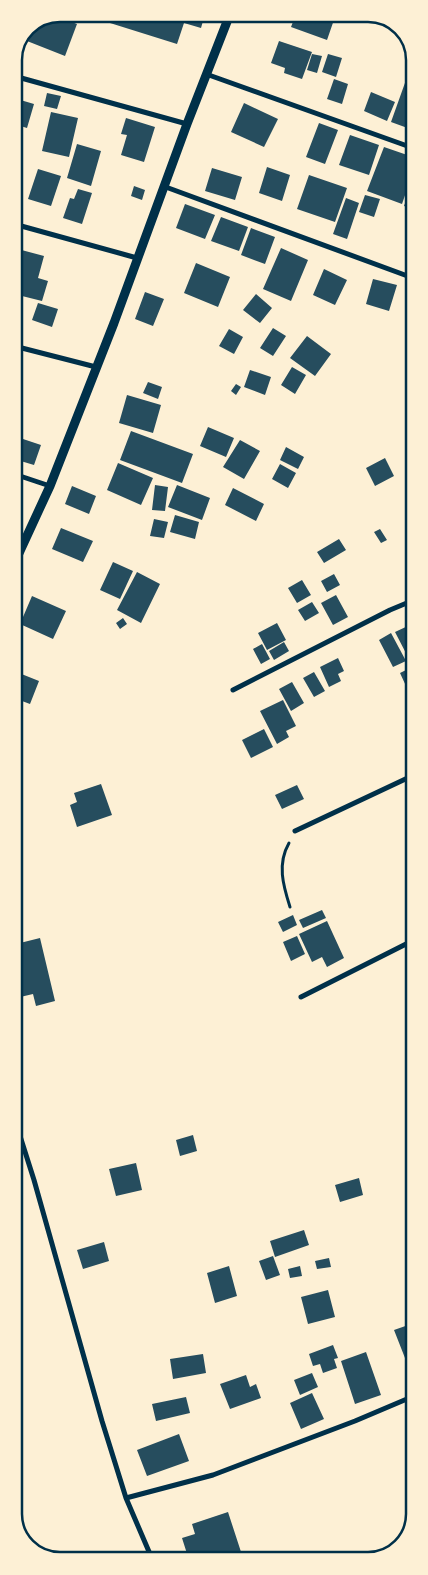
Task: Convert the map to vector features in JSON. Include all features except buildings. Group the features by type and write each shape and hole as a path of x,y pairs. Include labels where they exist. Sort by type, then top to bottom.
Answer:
{"street":[{"path":"23,544 50,486 227,23"},
{"path":"206,74 406,145"},
{"path":"23,78 187,124"},
{"path":"163,186 406,275"},
{"path":"23,226 137,258"},
{"path":"23,348 96,367"},
{"path":"23,477 50,486"},
{"path":"233,690 406,603"},
{"path":"295,831 406,779"},
{"path":"301,997 406,944"},
{"path":"23,1145 102,1421 126,1498 149,1552"},
{"path":"126,1498 213,1475 406,1399"}],"path":[{"path":"290,907 282,877 282,860 285,849 295,831"}]}
